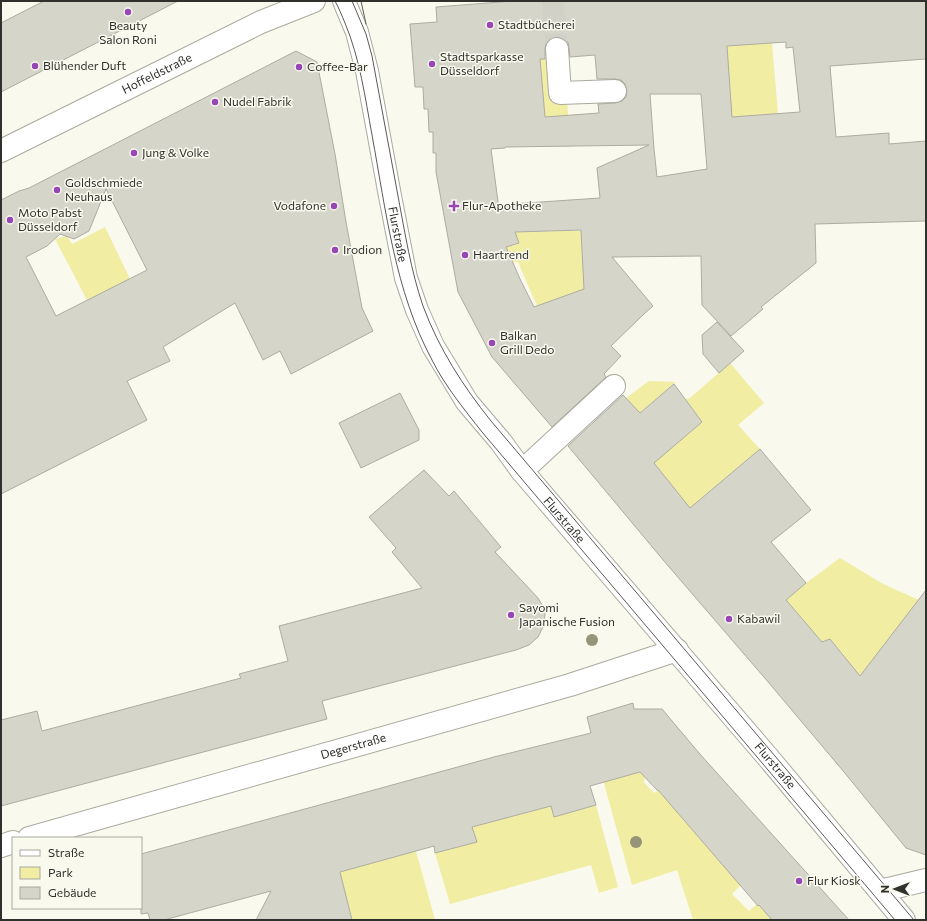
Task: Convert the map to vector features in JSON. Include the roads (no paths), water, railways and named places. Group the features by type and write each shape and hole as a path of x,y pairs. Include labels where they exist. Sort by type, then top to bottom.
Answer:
{"street":[{"name":"Hoffeldstraße","path":"1,151 261,22 314,1"},
{"name":"Flurstraße","path":"344,1 362,49 406,278 417,310 433,346 467,402 501,442 522,470 677,650 904,920"},
{"name":"Flurstraße","path":"360,1 362,49"},
{"path":"557,48 560,93 615,91"},
{"path":"522,470 614,386"},
{"name":"Degerstraße","path":"33,837 570,685 677,650"},
{"path":"1,846 12,842"},
{"path":"880,892 926,880"}],"tunnel":[{"path":"553,1 557,49"}],"tram line":[{"path":"335,1 355,50 387,221 400,279 419,334 443,379 482,432 895,920"},
{"path":"352,1 366,34 372,56 415,279 429,322 461,381 491,421 914,920"},
{"path":"361,1 366,24"}],"place":[{"name":"Beauty Salon Roni","path":"128,12"},
{"name":"Stadtbücherei","path":"490,25"},
{"name":"Stadtsparkasse Düsseldorf","path":"432,64"},
{"name":"Blühender Duft","path":"35,66"},
{"name":"Coffee-Bar","path":"299,67"},
{"name":"Nudel Fabrik","path":"215,102"},
{"name":"Jung & Volke","path":"134,153"},
{"name":"Goldschmiede Neuhaus","path":"57,190"},
{"name":"Vodafone","path":"334,206"},
{"name":"Flur-Apotheke","path":"454,206"},
{"name":"Moto Pabst Düsseldorf","path":"10,220"},
{"name":"Irodion","path":"335,250"},
{"name":"Haartrend","path":"465,255"},
{"name":"Balkan Grill Dedo","path":"492,343"},
{"name":"Sayomi Japanische Fusion","path":"511,615"},
{"name":"Kabawil","path":"729,619"},
{"name":"Flur Kiosk","path":"799,881"}]}
